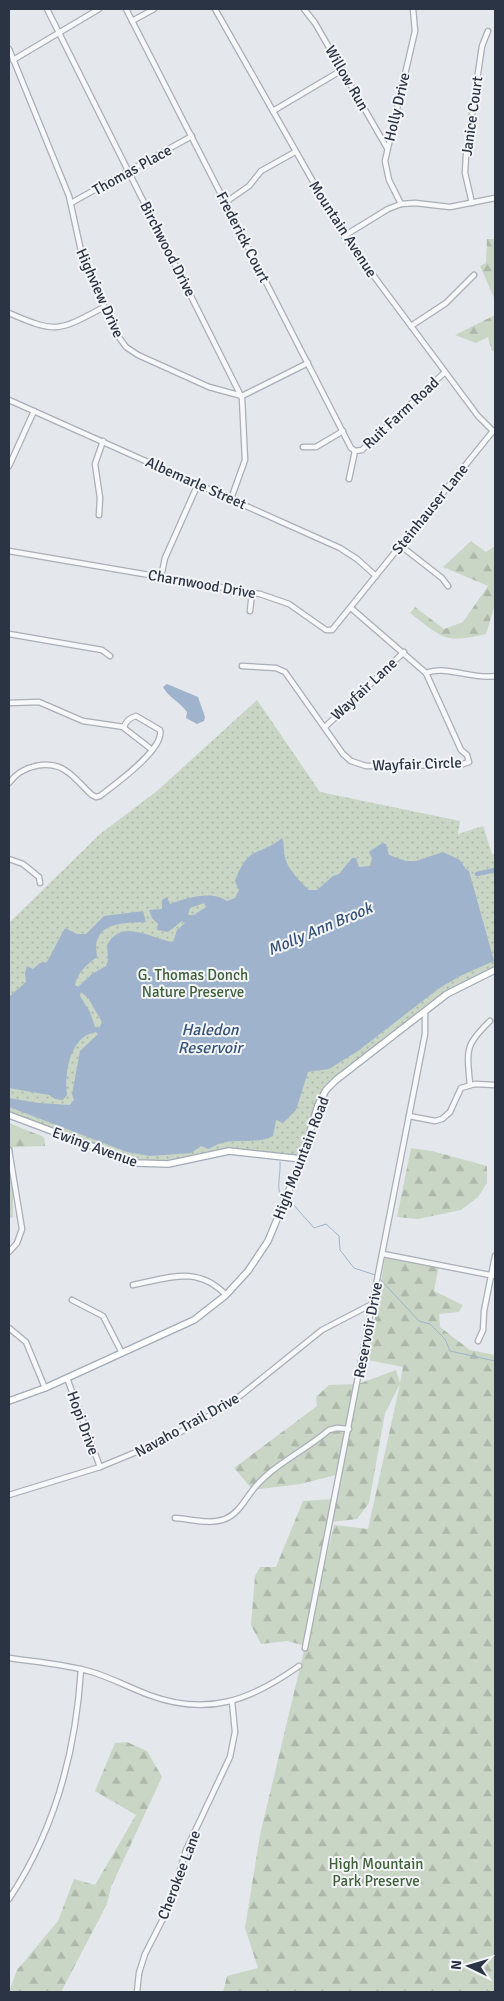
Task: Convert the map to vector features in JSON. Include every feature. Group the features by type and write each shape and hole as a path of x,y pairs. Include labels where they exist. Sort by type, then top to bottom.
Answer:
{"main road":[{"name":"High Mountain Road","path":"9,1401 67,1378 194,1320 226,1295 256,1262 268,1241 302,1159 315,1112 326,1090 336,1080 456,989 495,970"},
{"name":"Ewing Avenue","path":"9,1116 137,1163 168,1164 230,1151 302,1159"}],"street":[{"name":"Birchwood Drive","path":"47,9 242,396 245,460 231,499"},
{"path":"13,60 99,9"},
{"name":"Frederick Court","path":"126,9 351,448 355,451"},
{"path":"132,21 154,9"},
{"name":"Mountain Avenue","path":"215,9 344,236 478,416 494,432"},
{"name":"Willow Run","path":"304,9 387,148"},
{"name":"Holly Drive","path":"401,204 387,174 385,161 415,31 413,9"},
{"name":"Janice Court","path":"472,203 465,173 466,155 482,46 488,31"},
{"name":"Highview Drive","path":"9,49 71,203 79,250 118,336 131,351 209,387 242,396"},
{"path":"272,111 342,70"},
{"name":"Thomas Place","path":"71,203 192,136"},
{"path":"226,202 249,186 261,171 295,152"},
{"path":"344,236 388,209 401,204 415,203 442,207 495,198"},
{"path":"411,326 446,303 474,276"},
{"path":"9,313 38,326 55,329 68,326 104,307"},
{"path":"242,396 308,363"},
{"name":"Ruit Farm Road","path":"349,479 355,451 362,450 445,372"},
{"name":"Albemarle Street","path":"9,400 340,548 357,559 376,576"},
{"path":"9,466 34,411"},
{"path":"303,447 316,447 343,431"},
{"name":"Steinhauser Lane","path":"368,587 494,432"},
{"path":"98,515 100,498 95,464 102,442"},
{"path":"161,577 165,558 198,484"},
{"path":"401,546 442,578 448,586"},
{"name":"Charnwood Drive","path":"9,551 252,592 289,604 328,630 334,629 368,587"},
{"path":"250,612 252,592"},
{"name":"Wayfair Circle","path":"242,666 276,668 285,672 347,758 361,765 460,765 469,762 467,755 461,750 426,673 351,608"},
{"path":"9,634 102,650 110,656"},
{"name":"Wayfair Lane","path":"325,727 404,652"},
{"path":"426,673 437,670 483,677 495,676"},
{"path":"9,703 39,702 83,721 124,727 151,749"},
{"path":"9,783 27,769 44,765 68,771 96,798 140,763 160,737 160,730 136,716 129,718 124,727"},
{"path":"9,859 32,869 39,877 40,883"},
{"name":"Reservoir Drive","path":"305,1648 425,1034 425,1012"},
{"path":"470,1085 469,1045 475,1034 490,1021"},
{"path":"409,1116 435,1121 442,1119 450,1112 459,1090 470,1085 495,1085"},
{"path":"9,1150 22,1229 17,1244 9,1252"},
{"path":"383,1254 493,1276"},
{"path":"478,1341 483,1330 495,1256"},
{"path":"133,1285 180,1276 195,1276 213,1283 226,1295"},
{"path":"72,1300 103,1316 122,1353"},
{"name":"Navaho Trail Drive","path":"9,1495 100,1467 152,1446 222,1408 292,1356 322,1330 372,1304"},
{"path":"9,1328 26,1342 44,1388"},
{"name":"Hopi Drive","path":"67,1378 100,1467"},
{"path":"176,1518 214,1521 230,1516 270,1473 329,1430 337,1428 348,1430"},
{"path":"9,1658 81,1669 169,1701 202,1704 232,1701 262,1691 299,1666"},
{"path":"9,1899 36,1852 59,1796 75,1727 81,1669"},
{"name":"Cherokee Lane","path":"138,1992 139,1973 144,1954 170,1907 186,1850 230,1757 235,1732 232,1701"}],"green space":[{"path":"487,239 495,239 495,300 480,266 486,263"},
{"path":"495,315 495,351 492,351 488,337 476,343 455,335"},
{"path":"471,541 486,552 495,546 495,604 486,634 461,638 445,637 410,613 415,607 444,629 463,622 488,586 443,567"},
{"name":"G. Thomas Donch Nature Preserve","path":"257,700 320,792 460,821 458,834 483,826 492,854 495,854 495,970 464,984 326,1090 302,1159 236,1151 182,1162 145,1164 9,1115 9,923 100,834 157,791"},
{"path":"9,1123 44,1137 45,1146 13,1147 13,1217 9,1218"},
{"path":"411,1148 432,1151 487,1166 487,1183 478,1197 461,1210 418,1219 397,1217"},
{"name":"High Mountain Park Preserve","path":"385,1258 439,1265 434,1291 463,1305 459,1312 439,1314 440,1327 470,1350 495,1355 495,1992 223,1992 227,1976 258,1968 245,1928 260,1835 334,1525 368,1529 400,1384 385,1413 369,1503 357,1519 331,1522 302,1645 287,1641 261,1644 251,1625 255,1576 260,1567 276,1567 303,1501 335,1499 340,1474 300,1484 253,1490 234,1468 317,1406 316,1397 329,1385 358,1384 396,1370 400,1383 403,1367 368,1360"},
{"path":"127,1742 147,1751 162,1777 111,1887 107,1904 61,1992 9,1992 17,1970 58,1921 74,1879 95,1885 136,1815 95,1791 115,1743"}],"water":[{"path":"167,684 198,697 205,717 204,721 197,724 186,718 187,712 163,687"},
{"name":"Haledon Reservoir","path":"282,838 288,866 309,890 317,890 333,876 339,874 352,858 356,858 359,867 370,866 372,858 369,852 382,843 386,844 389,855 406,861 416,861 443,852 460,860 469,871 494,961 460,976 438,989 358,1051 329,1069 308,1072 296,1110 283,1123 276,1120 273,1136 265,1139 225,1142 209,1149 201,1146 191,1153 150,1156 127,1152 9,1107 9,1098 39,1103 70,1105 74,1100 72,1094 80,1051 98,1034 96,1032 87,1035 80,1040 75,1048 68,1066 67,1095 63,1100 55,1099 49,1095 9,1088 9,997 26,982 25,973 27,966 33,969 40,963 47,962 65,928 77,934 86,934 104,916 143,911 146,922 117,924 110,926 100,934 96,943 97,957 80,973 75,985 78,987 92,974 106,966 108,960 107,945 113,937 121,932 137,932 173,942 177,930 185,923 182,921 168,932 157,930 158,924 152,918 149,910 162,909 162,900 167,897 170,904 199,896 214,896 227,901 235,898 239,890 235,881 245,861 249,856","holes":["204,903 206,907 194,915 188,915 190,908","81,992 88,998 102,1022 99,1028 95,1027 90,1012 80,996"]}],"waterway":[{"path":"477,874 495,870"},
{"path":"280,1162 279,1189 281,1198"},
{"path":"292,1203 314,1228 326,1224 339,1236 340,1250 354,1268 375,1275"},
{"path":"378,1277 419,1321 430,1324 445,1339 450,1351 495,1361"}],"water label":[{"name":"Molly Ann Brook","path":"320,929"}]}
